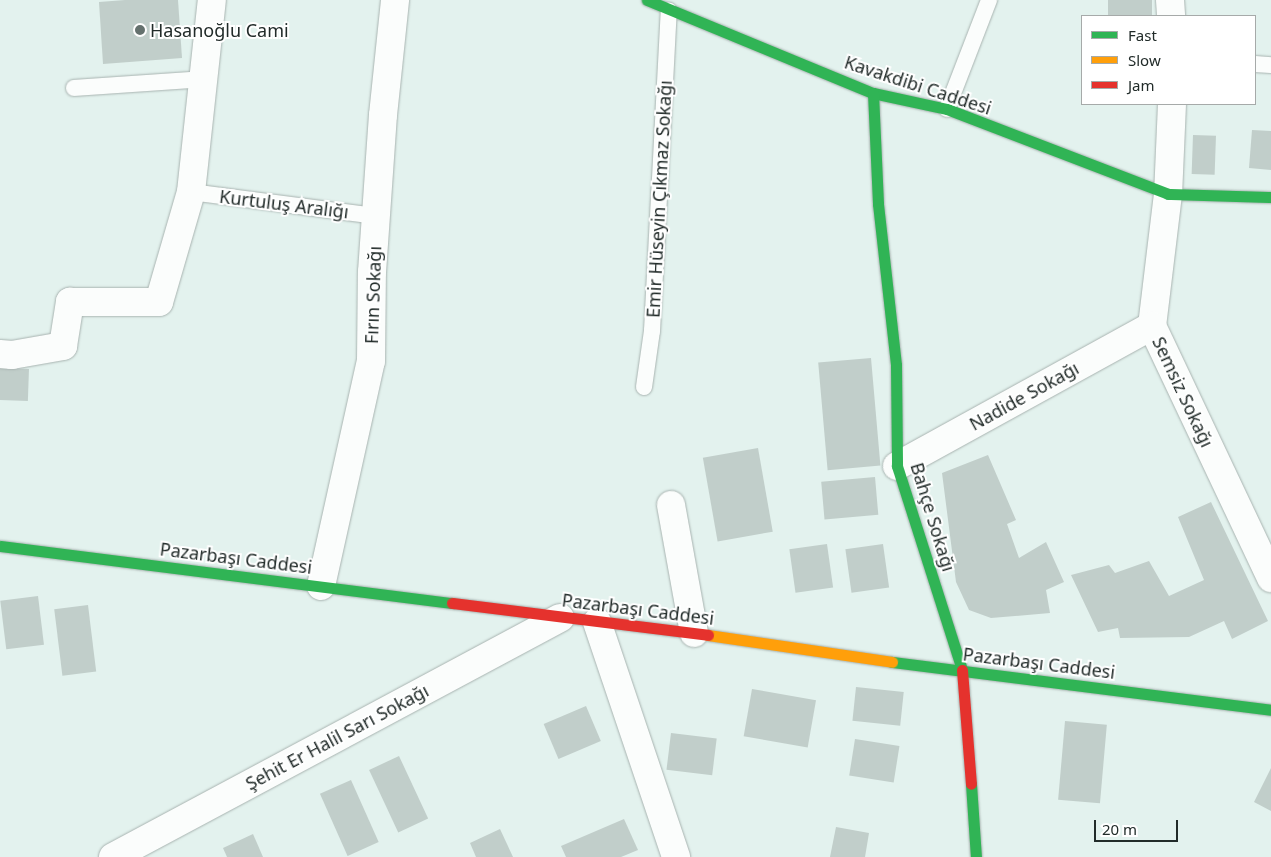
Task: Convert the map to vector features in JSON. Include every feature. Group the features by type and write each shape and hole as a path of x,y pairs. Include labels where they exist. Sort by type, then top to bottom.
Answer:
{"street":[{"path":"0,354 12,355 63,346 70,302 159,302 191,192 205,79 212,0"},
{"name":"Fırın Sokağı","path":"321,586 371,362 372,272 383,114 394,0"},
{"name":"Kavakdibi Caddesi","path":"648,0 873,92 947,109 1168,194 1271,197"},
{"path":"1170,0 1171,15"},
{"name":"Bahçe Sokağı","path":"873,92 878,204 896,365 897,466 963,672 976,857"},
{"name":"Semsiz Sokağı","path":"1172,105 1168,194 1152,326 1271,578"},
{"name":"Nadide Sokağı","path":"897,466 1152,326"},
{"path":"671,505 694,633"},
{"name":"Pazarbaşı Caddesi","path":"0,546 560,618 694,633 963,672 1271,710"},
{"name":"Şehit Er Halil Sarı Sokağı","path":"113,857 560,618"},
{"path":"597,622 676,857"}],"lane":[{"path":"947,109 989,0"},
{"name":"Emir Hüseyin Çıkmaz Sokağı","path":"644,387 652,331 669,10"},
{"path":"1256,64 1271,64"},
{"path":"74,88 205,79"},
{"name":"Kurtuluş Aralığı","path":"191,192 376,216"}],"building":[{"name":"Hasanoğlu Cami","path":"178,0 182,58 103,64 99,2"},
{"path":"1108,0 1152,0 1152,15 1108,15"},
{"path":"1252,130 1271,131 1271,170 1249,168"},
{"path":"1193,135 1216,136 1215,175 1192,174"},
{"path":"871,358 880,466 828,470 818,363"},
{"path":"0,368 29,369 28,401 0,400"},
{"path":"758,448 773,532 718,541 703,458"},
{"path":"988,455 1016,520 1007,524 1019,558 1046,542 1064,582 1046,590 1050,613 991,618 969,610 956,582 942,473"},
{"path":"875,477 878,515 825,520 821,482"},
{"path":"1211,502 1268,621 1232,639 1224,621 1189,637 1120,638 1118,628 1098,632 1071,575 1109,565 1115,573 1149,561 1169,596 1204,580 1178,517"},
{"path":"827,544 833,588 795,593 789,549"},
{"path":"883,544 889,588 851,593 845,549"},
{"path":"38,596 44,645 6,649 0,601"},
{"path":"88,605 96,672 62,676 54,609"},
{"path":"856,687 904,692 900,726 852,721"},
{"path":"752,689 816,700 808,748 744,736"},
{"path":"586,706 601,741 559,759 544,724"},
{"path":"1065,721 1107,725 1100,803 1058,800"},
{"path":"671,733 717,739 712,775 666,770"},
{"path":"855,739 899,746 894,783 849,776"},
{"path":"399,756 428,819 398,832 369,770"},
{"path":"1271,768 1271,811 1254,802"},
{"path":"351,780 379,842 348,856 320,794"},
{"path":"624,819 638,850 621,857 566,857 561,846"},
{"path":"836,827 869,833 865,857 830,857"},
{"path":"500,829 513,857 476,857 470,843"},
{"path":"253,834 263,857 227,857 223,848"}],"traffic: fast":[{"path":"647,0 873,93 947,109 1168,194 1271,197"},
{"path":"873,93 878,204 896,365 897,466 962,670"},
{"path":"0,546 452,603"},
{"path":"892,662 1271,710"},
{"path":"971,784 976,857"}],"traffic: slow":[{"path":"708,635 892,662"}],"traffic: jam":[{"path":"452,603 708,635"},
{"path":"962,670 971,784"}],"place":[{"name":"Hasanoğlu Cami","path":"140,30"}]}
